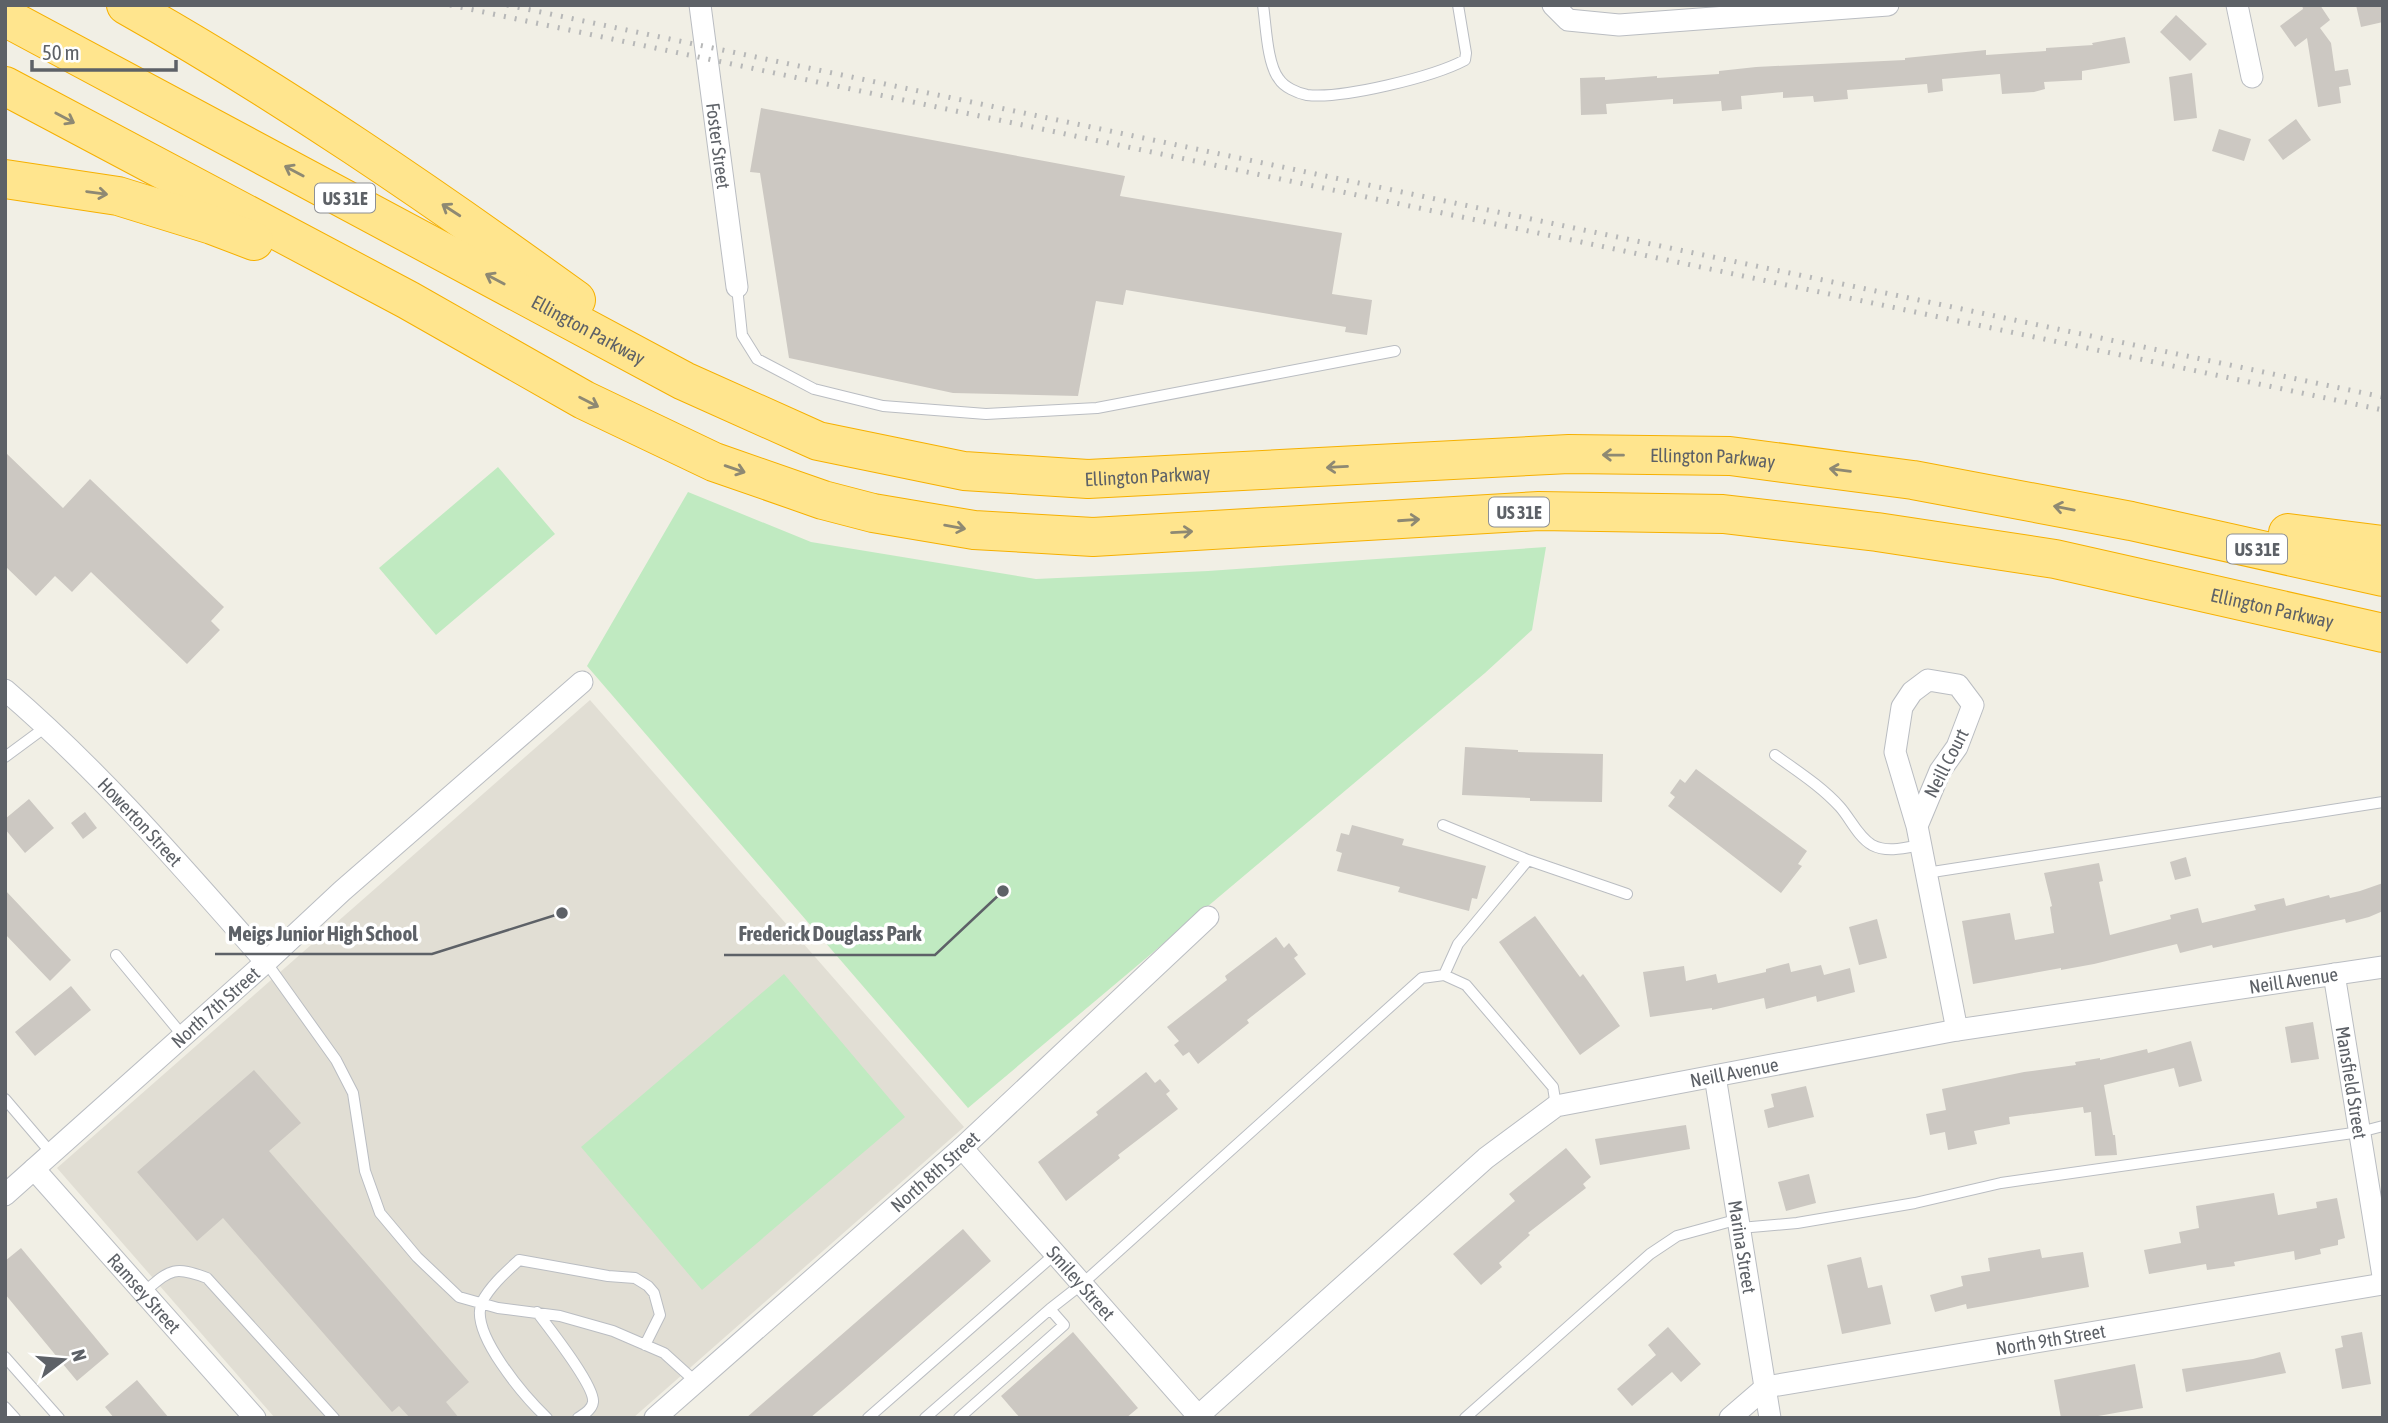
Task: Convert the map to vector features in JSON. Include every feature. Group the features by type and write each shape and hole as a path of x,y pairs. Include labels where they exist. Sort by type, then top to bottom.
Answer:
{"highway":[{"path":"126,5 206,50 462,217 684,381"},
{"name":"Ellington Parkway","path":"5,17 684,381 818,441 964,471 1088,479 1569,454 1730,456 1913,480 2131,521 2383,577"},
{"name":"Ellington Parkway","path":"5,86 408,300 584,400 714,462 873,513 974,530 1093,537 1539,511 1723,513 1877,532 2055,559 2378,634"},
{"path":"5,179 118,196 212,225 408,300"},
{"path":"2131,521 2193,522 2383,545"}],"street":[{"name":"Foster Street","path":"700,5 737,288"},
{"path":"1553,5 1568,20 1619,25 1888,5"},
{"path":"2237,5 2252,77"},
{"name":"Neill Court","path":"1919,835 1940,771 1957,747 1973,705 1958,685 1928,680 1912,692 1902,707 1895,752 1919,835 1957,1030"},
{"name":"North 7th Street","path":"5,1195 342,891 582,682"},
{"name":"Howerton Street","path":"5,690 47,726 131,809 266,962"},
{"name":"North 8th Street","path":"655,1418 962,1148 1208,917"},
{"name":"Neill Avenue","path":"1198,1417 1486,1158 1556,1106 1957,1030 2383,967"},
{"name":"Mansfield Street","path":"2334,974 2383,1276"},
{"name":"Marina Street","path":"1715,1076 1770,1418"},
{"name":"Smiley Street","path":"962,1148 1198,1417"},
{"name":"Ramsey Street","path":"34,1169 255,1418"},
{"name":"North 9th Street","path":"1766,1387 2383,1284"},
{"path":"1730,1418 1766,1387"}],"lane":[{"path":"1263,5 1273,67 1288,88 1305,95 1337,94 1413,80 1465,60 1458,5"},
{"path":"737,288 742,335 757,359 814,389 883,406 986,414 1097,408 1395,351"},
{"path":"5,757 47,726"},
{"path":"1775,755 1816,785 1840,807 1874,846 1897,849 1919,835"},
{"path":"1926,873 2383,802"},
{"path":"1443,825 1528,860 1627,894"},
{"path":"1444,975 1458,944 1528,860"},
{"path":"116,955 183,1036"},
{"path":"266,962 336,1060 353,1093 365,1171 380,1213 405,1245 459,1297 560,1316 613,1331 664,1353 696,1382"},
{"path":"925,1418 1082,1284 1422,978 1444,975 1466,985 1553,1087 1556,1106"},
{"path":"5,1099 52,1154"},
{"path":"1465,1418 1650,1254 1677,1236 1740,1224 1797,1223 1914,1203 2013,1181 2360,1132 2383,1126"},
{"path":"868,1418 1055,1254"},
{"path":"547,1418 494,1355 485,1338 481,1320 481,1303 519,1260 608,1276 635,1278 648,1286 654,1293 660,1315 645,1345"},
{"path":"144,1292 167,1273 186,1270 207,1278 334,1418"},
{"path":"959,1418 1064,1325 1050,1309"},
{"path":"537,1312 584,1378 592,1394 593,1404 590,1410 578,1418"},
{"path":"5,1357 60,1418"},
{"path":"5,1407 15,1418"},
{"path":"971,1407 981,1418"}],"shaded area":[{"path":"590,700 964,1127 633,1418 275,1418 57,1168"}],"green space":[{"path":"498,467 555,534 436,635 379,568"},
{"path":"688,492 811,542 1036,579 1208,571 1546,547 1532,630 1485,673 968,1108 587,666"},
{"path":"784,974 905,1117 702,1290 581,1147"}],"building":[{"path":"2302,5 2320,5 2330,20 2320,28 2331,43 2335,71 2348,69 2351,85 2339,87 2341,103 2318,107 2307,38 2295,47 2280,26 2303,9"},
{"path":"2356,5 2383,5 2383,22 2361,27"},
{"path":"2176,15 2207,44 2190,61 2160,32"},
{"path":"2125,37 2130,63 2082,71 2082,80 2044,82 2045,89 2034,92 2002,94 2000,74 1942,79 1943,91 1928,93 1927,84 1847,90 1848,99 1814,102 1813,96 1783,98 1783,92 1741,96 1742,109 1722,111 1721,101 1673,104 1673,99 1606,104 1607,114 1581,115 1580,78 1605,77 1605,80 1719,74 1719,71 1756,67 1905,60 1986,50 1986,55 2046,51 2046,48 2093,45 2092,43"},
{"path":"2192,73 2197,118 2174,121 2169,77"},
{"path":"761,108 1125,176 1120,196 1342,233 1332,294 1372,300 1367,335 1345,332 1346,327 1126,290 1123,305 1096,301 1078,396 953,393 789,358 760,173 750,172"},
{"path":"2296,119 2311,140 2283,160 2268,140"},
{"path":"2219,129 2251,139 2244,161 2212,151"},
{"path":"5,452 63,508 90,479 224,607 211,621 220,630 187,664 91,572 72,592 55,576 36,596 5,566"},
{"path":"1465,747 1518,752 1603,754 1602,802 1530,801 1530,798 1462,795"},
{"path":"1696,769 1807,851 1798,864 1802,866 1781,893 1668,806 1675,797 1670,793 1680,779 1685,783"},
{"path":"29,799 54,828 25,853 5,829 5,819"},
{"path":"85,812 97,828 83,839 71,823"},
{"path":"1352,825 1404,839 1402,845 1486,866 1477,899 1472,898 1469,911 1398,892 1400,887 1337,871 1342,853 1336,851 1341,833 1349,835"},
{"path":"2186,857 2191,876 2175,880 2170,862"},
{"path":"2099,863 2103,881 2099,882 2110,935 2171,919 2170,915 2198,908 2202,923 2256,910 2254,905 2284,898 2286,906 2329,895 2330,898 2360,891 2383,883 2383,911 2346,923 2345,919 2213,948 2212,945 2180,953 2177,944 2094,964 1973,984 1962,921 2010,913 2015,940 2054,933 2052,906 2044,873"},
{"path":"5,890 71,960 50,981 5,934"},
{"path":"1535,916 1580,977 1583,974 1620,1026 1580,1055 1499,942"},
{"path":"1877,919 1887,958 1859,965 1849,927"},
{"path":"1276,937 1284,948 1289,943 1298,955 1294,958 1306,974 1247,1020 1249,1023 1198,1064 1189,1052 1183,1056 1174,1045 1179,1041 1167,1027 1227,980 1225,976"},
{"path":"1789,963 1791,972 1821,965 1824,975 1850,968 1855,992 1817,1002 1816,996 1766,1009 1764,998 1712,1010 1650,1017 1643,972 1684,966 1686,981 1716,974 1718,983 1766,972 1766,969"},
{"path":"71,986 91,1010 35,1056 15,1032"},
{"path":"2313,1022 2319,1059 2291,1063 2285,1027"},
{"path":"2191,1041 2202,1081 2179,1087 2174,1068 2104,1085 2117,1155 2095,1156 2091,1112 2084,1113 2083,1107 2009,1117 2010,1124 1974,1131 1977,1144 1948,1150 1945,1132 1930,1135 1926,1114 1946,1110 1942,1089 2024,1072 2076,1065 2075,1062 2100,1060 2147,1049 2148,1053"},
{"path":"254,1070 301,1123 269,1151 469,1382 446,1402 459,1418 410,1418 399,1406 392,1412 223,1218 197,1241 137,1172"},
{"path":"1146,1072 1155,1083 1160,1079 1170,1091 1166,1094 1178,1109 1118,1155 1120,1158 1066,1201 1038,1162 1098,1115 1096,1112"},
{"path":"1806,1086 1814,1117 1768,1128 1764,1110 1774,1107 1771,1094"},
{"path":"1686,1125 1690,1149 1600,1165 1595,1139"},
{"path":"1566,1148 1591,1177 1583,1184 1586,1188 1528,1233 1530,1235 1499,1263 1502,1267 1481,1285 1453,1254 1515,1201 1509,1194"},
{"path":"1809,1174 1816,1203 1786,1211 1778,1182"},
{"path":"2274,1193 2278,1215 2317,1208 2316,1202 2337,1198 2345,1238 2338,1240 2338,1245 2320,1249 2321,1254 2295,1260 2294,1251 2234,1262 2235,1266 2207,1270 2206,1264 2149,1274 2144,1250 2181,1243 2179,1232 2199,1228 2196,1206"},
{"path":"963,1229 991,1261 843,1390 810,1418 746,1418"},
{"path":"21,1248 109,1354 77,1381 5,1294 5,1261"},
{"path":"2040,1249 2042,1258 2083,1252 2089,1287 1967,1309 1966,1304 1935,1312 1930,1295 1963,1286 1961,1276 1990,1271 1988,1258"},
{"path":"1861,1257 1868,1288 1882,1285 1891,1324 1842,1334 1827,1265"},
{"path":"1668,1327 1701,1364 1681,1382 1672,1372 1632,1406 1617,1389 1656,1355 1648,1345"},
{"path":"1073,1332 1138,1408 1126,1418 1020,1418 1001,1396"},
{"path":"2362,1332 2371,1384 2342,1389 2335,1349 2343,1347 2341,1336"},
{"path":"2280,1352 2286,1373 2186,1392 2182,1369 2253,1359"},
{"path":"2135,1364 2143,1408 2087,1418 2061,1418 2054,1380"},
{"path":"137,1380 169,1418 114,1418 105,1407"}],"railway":[{"path":"450,5 2383,410"},
{"path":"507,5 2383,397"}],"place":[{"name":"Frederick Douglass Park","path":"1003,891"},
{"name":"Meigs Junior High School","path":"562,913"}]}
